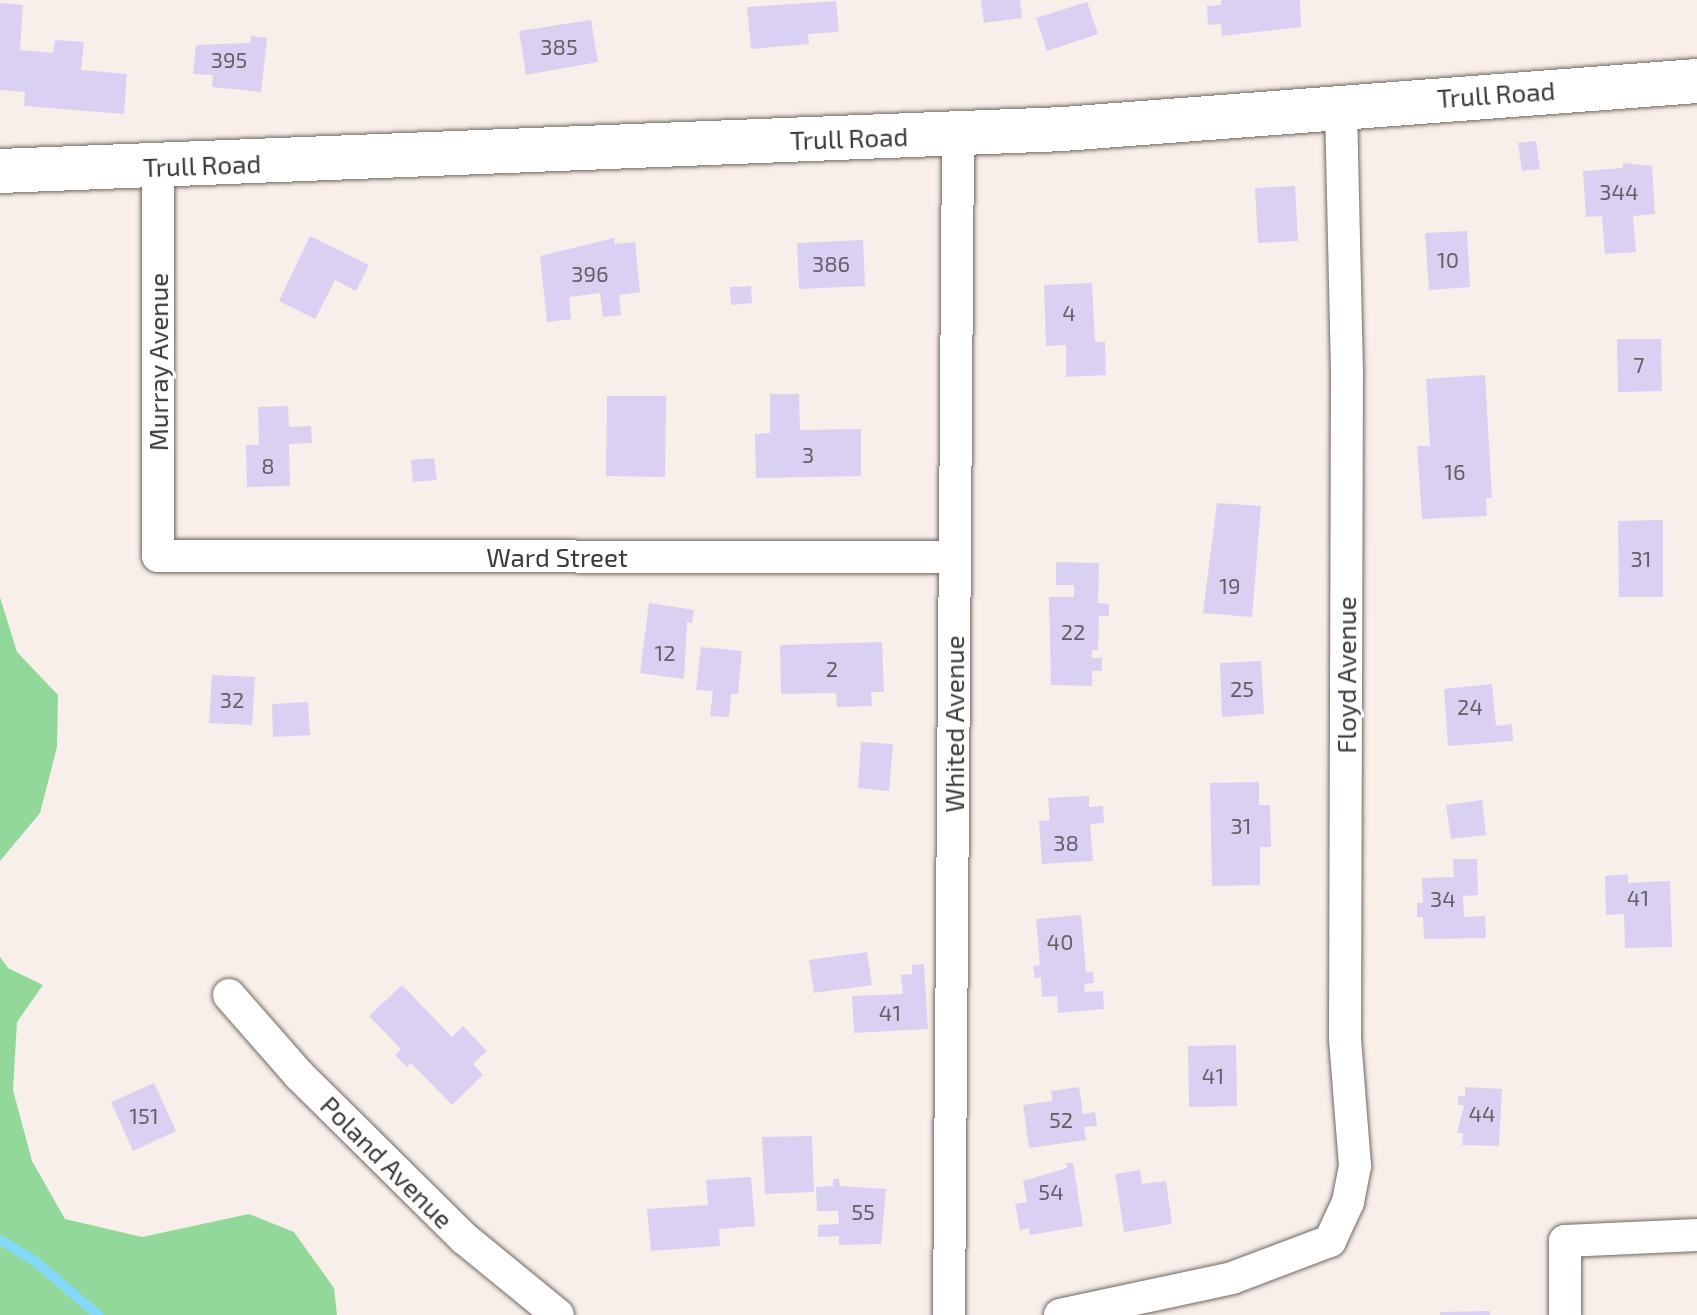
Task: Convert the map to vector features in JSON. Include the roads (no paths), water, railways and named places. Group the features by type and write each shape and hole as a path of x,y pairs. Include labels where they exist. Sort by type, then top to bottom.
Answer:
{"street":[{"name":"Trull Road","path":"0,171 958,133 1697,81"},
{"name":"Floyd Avenue","path":"1060,1315 1232,1278 1330,1241 1348,1202 1355,1166 1345,1023 1347,372 1341,104"},
{"name":"Whited Avenue","path":"949,1315 958,133"},
{"name":"Murray Avenue","path":"158,167 158,556"},
{"name":"Ward Street","path":"158,556 955,557"},
{"name":"Poland Avenue","path":"229,995 289,1065 465,1239 558,1315"},
{"path":"1565,1315 1565,1241 1697,1235"}],"waterway":[{"path":"0,1240 36,1262 98,1315"}]}
